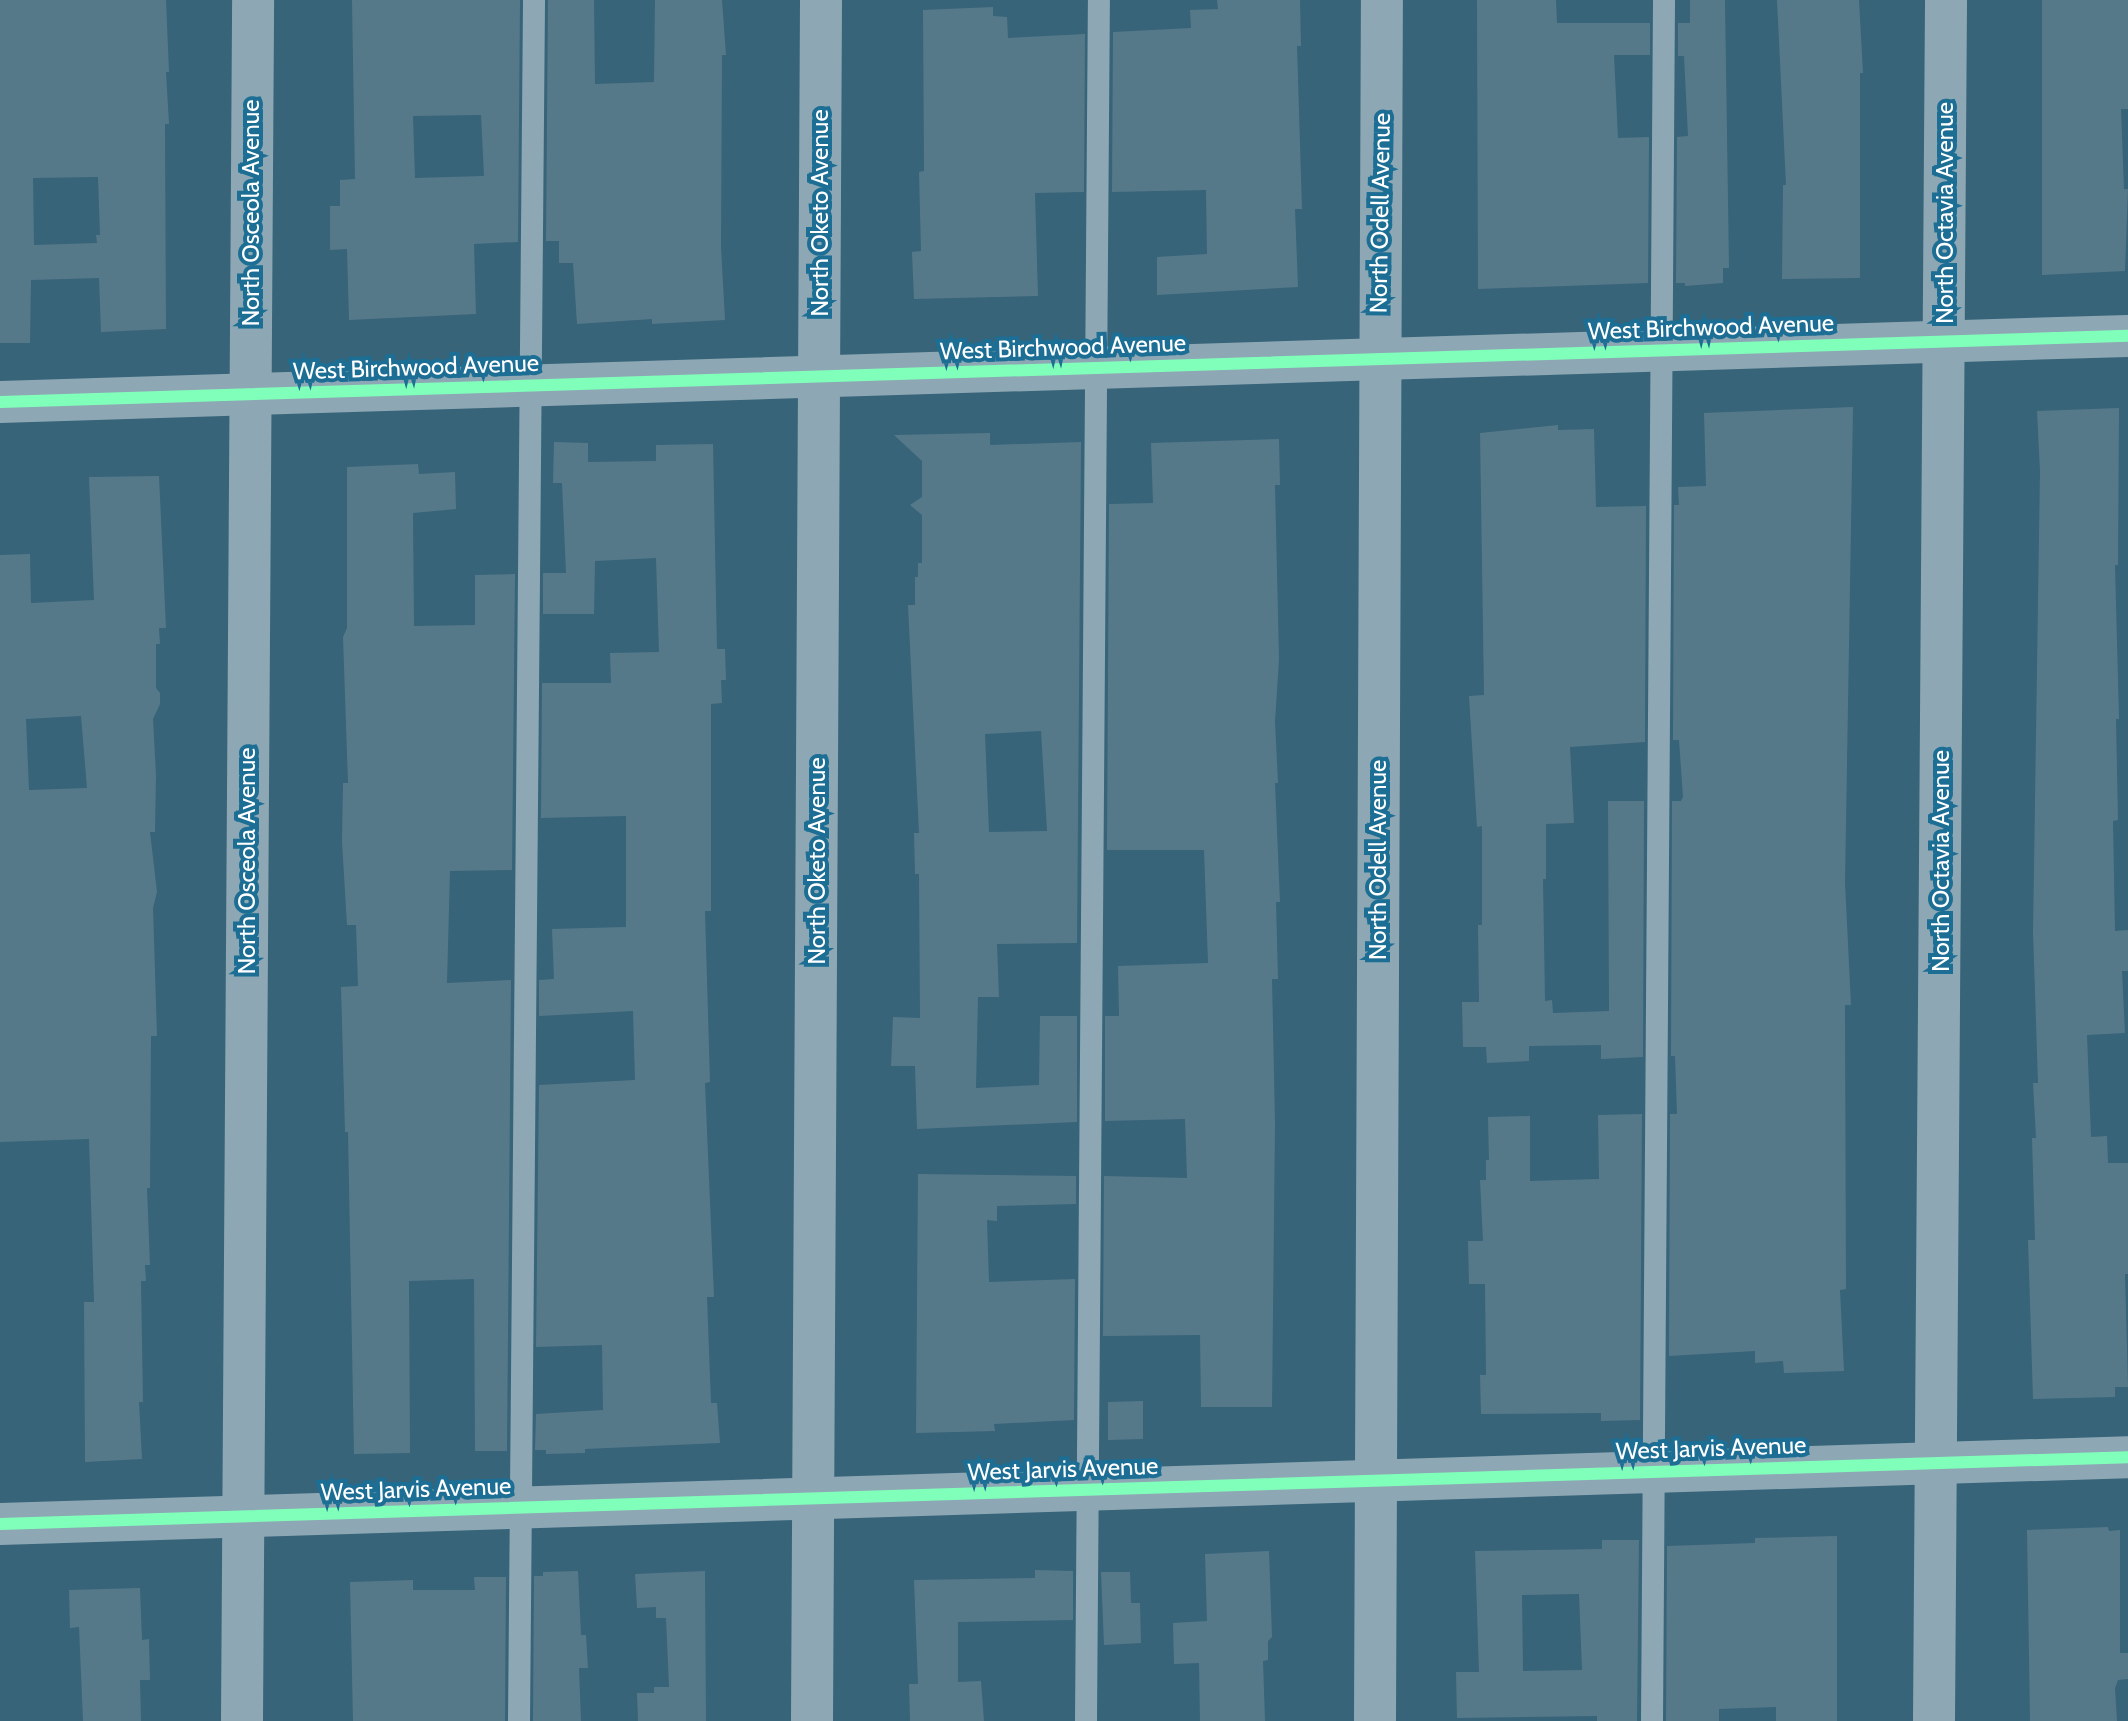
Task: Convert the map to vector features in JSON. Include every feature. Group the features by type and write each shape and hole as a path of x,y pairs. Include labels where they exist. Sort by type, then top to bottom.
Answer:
{"street":[{"name":"North Osceola Avenue","path":"242,1721 253,0"},
{"name":"North Oketo Avenue","path":"812,1721 821,0"},
{"name":"North Odell Avenue","path":"1375,1721 1378,359 1382,0"},
{"name":"North Octavia Avenue","path":"1934,1721 1946,0"},
{"name":"West Birchwood Avenue","path":"0,402 2128,336"},
{"name":"West Jarvis Avenue","path":"0,1524 2128,1457"}],"lane":[{"path":"519,1721 528,386 534,0"},
{"path":"1086,1721 1099,0"},
{"path":"1652,1721 1664,0"}],"building":[{"path":"0,0 166,0 169,124 165,124 166,329 101,332 99,278 31,280 30,343 0,343","holes":["98,177 100,235 96,235 97,243 34,245 33,178"]},
{"path":"352,0 520,0 518,242 474,244 476,314 349,320 347,249 330,250 330,206 340,206 340,180 355,179","holes":["481,115 484,176 415,178 413,116"]},
{"path":"548,0 594,0 595,84 654,82 655,0 722,0 726,55 722,55 721,247 725,320 652,324 652,319 577,324 573,263 559,263 559,241 546,241"},
{"path":"1217,0 1300,0 1301,46 1297,46 1302,209 1295,209 1298,287 1157,295 1157,257 1207,254 1206,190 1112,192 1113,32 1191,28 1190,10 1218,9"},
{"path":"1477,0 1556,0 1557,23 1650,23 1650,55 1614,55 1618,138 1649,137 1648,283 1478,289"},
{"path":"1690,0 1725,0 1729,268 1723,268 1723,283 1685,286 1685,283 1676,283 1677,137 1688,136 1684,56 1678,56 1678,23 1690,23"},
{"path":"1777,0 1859,0 1863,73 1860,73 1860,278 1782,279 1783,185 1786,185"},
{"path":"2042,0 2128,0 2128,109 2121,109 2124,189 2128,189 2125,271 2042,275"},
{"path":"993,7 993,16 1007,17 1008,38 1085,34 1084,192 1035,193 1038,296 914,299 912,252 921,251 919,172 924,171 923,10"},
{"path":"1853,407 1845,883 1851,1005 1845,1005 1846,1289 1840,1290 1844,1371 1784,1373 1783,1361 1755,1363 1755,1351 1669,1356 1670,1114 1677,1114 1675,1056 1671,1056 1672,801 1681,801 1683,797 1679,740 1673,740 1674,505 1679,505 1678,487 1706,486 1704,413"},
{"path":"2119,408 2118,565 2115,565 2118,820 2113,821 2115,931 2128,930 2128,971 2122,971 2125,1033 2087,1035 2091,1137 2107,1136 2108,1163 2128,1163 2128,1274 2125,1274 2128,1387 2115,1387 2115,1397 2033,1399 2028,1240 2035,1240 2033,1083 2038,1083 2033,932 2040,471 2037,411"},
{"path":"1558,425 1558,430 1594,429 1596,507 1646,506 1645,742 1570,747 1574,823 1546,824 1546,879 1543,879 1545,1001 1552,1000 1553,1013 1609,1011 1608,801 1644,801 1643,1057 1601,1059 1601,1045 1529,1046 1529,1061 1487,1063 1486,1047 1463,1047 1462,1002 1479,1002 1478,925 1482,925 1482,826 1477,827 1469,696 1484,695 1480,433"},
{"path":"990,433 990,445 1081,442 1077,943 997,944 999,997 978,997 976,1088 1039,1085 1040,1016 1077,1016 1077,1122 917,1129 915,1066 891,1066 893,1017 920,1018 919,874 915,874 914,833 919,833 908,605 915,605 915,577 918,577 918,563 922,563 922,515 910,505 922,497 922,461 894,435","holes":["1041,731 1047,831 989,832 985,734"]},
{"path":"1279,439 1280,485 1275,485 1279,659 1275,722 1278,783 1275,783 1280,902 1276,902 1278,979 1272,979 1275,1123 1272,1407 1201,1407 1200,1335 1103,1336 1104,1176 1187,1178 1185,1119 1105,1121 1105,1016 1119,1016 1118,966 1208,963 1204,850 1107,850 1109,504 1153,503 1151,443"},
{"path":"554,442 588,443 588,462 656,461 656,445 713,444 717,649 725,649 726,680 721,680 722,703 711,704 711,911 705,911 710,1082 705,1083 714,1297 707,1297 711,1403 717,1403 720,1443 585,1449 585,1453 546,1454 546,1450 535,1450 536,1414 603,1410 602,1345 536,1347 539,1085 635,1080 633,1011 539,1016 539,980 554,979 552,929 626,927 626,816 541,818 542,683 611,683 610,653 659,652 656,558 595,561 594,614 543,614 543,573 566,573 562,483 553,483"},
{"path":"418,464 419,474 455,472 456,509 413,513 414,626 475,625 475,575 515,574 512,870 450,871 447,983 511,980 507,1451 475,1451 474,1279 409,1281 410,1453 354,1454 348,1132 345,1132 341,987 358,986 356,925 347,925 342,842 343,783 348,783 343,637 347,628 347,467"},
{"path":"159,476 166,628 159,628 160,644 156,644 156,688 160,693 160,704 153,719 155,832 150,832 157,892 153,908 157,1036 151,1036 150,1188 147,1188 150,1265 145,1265 146,1281 141,1281 143,1402 139,1402 142,1459 85,1462 84,1302 94,1302 89,1139 0,1142 0,555 30,554 31,603 94,600 89,477","holes":["81,716 87,788 29,790 26,719"]},
{"path":"1642,1114 1640,1420 1601,1421 1601,1413 1481,1414 1480,1375 1486,1375 1485,1284 1469,1284 1468,1241 1483,1241 1480,1180 1486,1180 1486,1160 1489,1160 1488,1117 1530,1116 1530,1181 1599,1179 1598,1115"},
{"path":"918,1174 1076,1176 1076,1204 997,1206 997,1221 987,1220 989,1282 1075,1279 1074,1420 994,1424 995,1431 916,1433"},
{"path":"1143,1401 1143,1439 1108,1440 1108,1402"},
{"path":"2108,1527 2109,1531 2120,1530 2120,1653 2128,1653 2128,1679 2118,1680 2115,1688 2117,1721 2030,1721 2027,1530"},
{"path":"1837,1536 1837,1721 1776,1721 1776,1707 1719,1709 1719,1721 1666,1721 1667,1546 1755,1543 1755,1538"},
{"path":"1602,1540 1639,1540 1637,1721 1597,1721 1597,1716 1457,1718 1456,1672 1479,1672 1475,1551 1602,1549","holes":["1579,1594 1582,1670 1523,1671 1522,1595"]},
{"path":"1269,1551 1272,1637 1268,1641 1268,1660 1263,1661 1265,1721 1200,1721 1199,1663 1174,1664 1173,1623 1207,1621 1205,1554"},
{"path":"1035,1570 1073,1571 1073,1620 958,1622 958,1682 981,1681 984,1721 910,1721 909,1684 918,1684 914,1580 1035,1578"},
{"path":"578,1571 581,1635 586,1635 588,1668 579,1668 581,1721 533,1721 534,1576 543,1576 543,1572"},
{"path":"705,1571 706,1721 638,1721 637,1693 654,1693 654,1687 669,1687 666,1618 656,1618 656,1607 637,1608 635,1574"},
{"path":"1101,1572 1130,1572 1131,1603 1140,1603 1141,1643 1104,1645"},
{"path":"474,1577 506,1577 505,1721 353,1721 350,1582 413,1580 413,1590 475,1590"},
{"path":"140,1588 142,1640 149,1639 150,1680 140,1680 141,1721 83,1721 79,1627 70,1628 69,1590"}],"cycle path":[{"path":"0,402 2128,336"},
{"path":"0,1524 2128,1457"}]}
